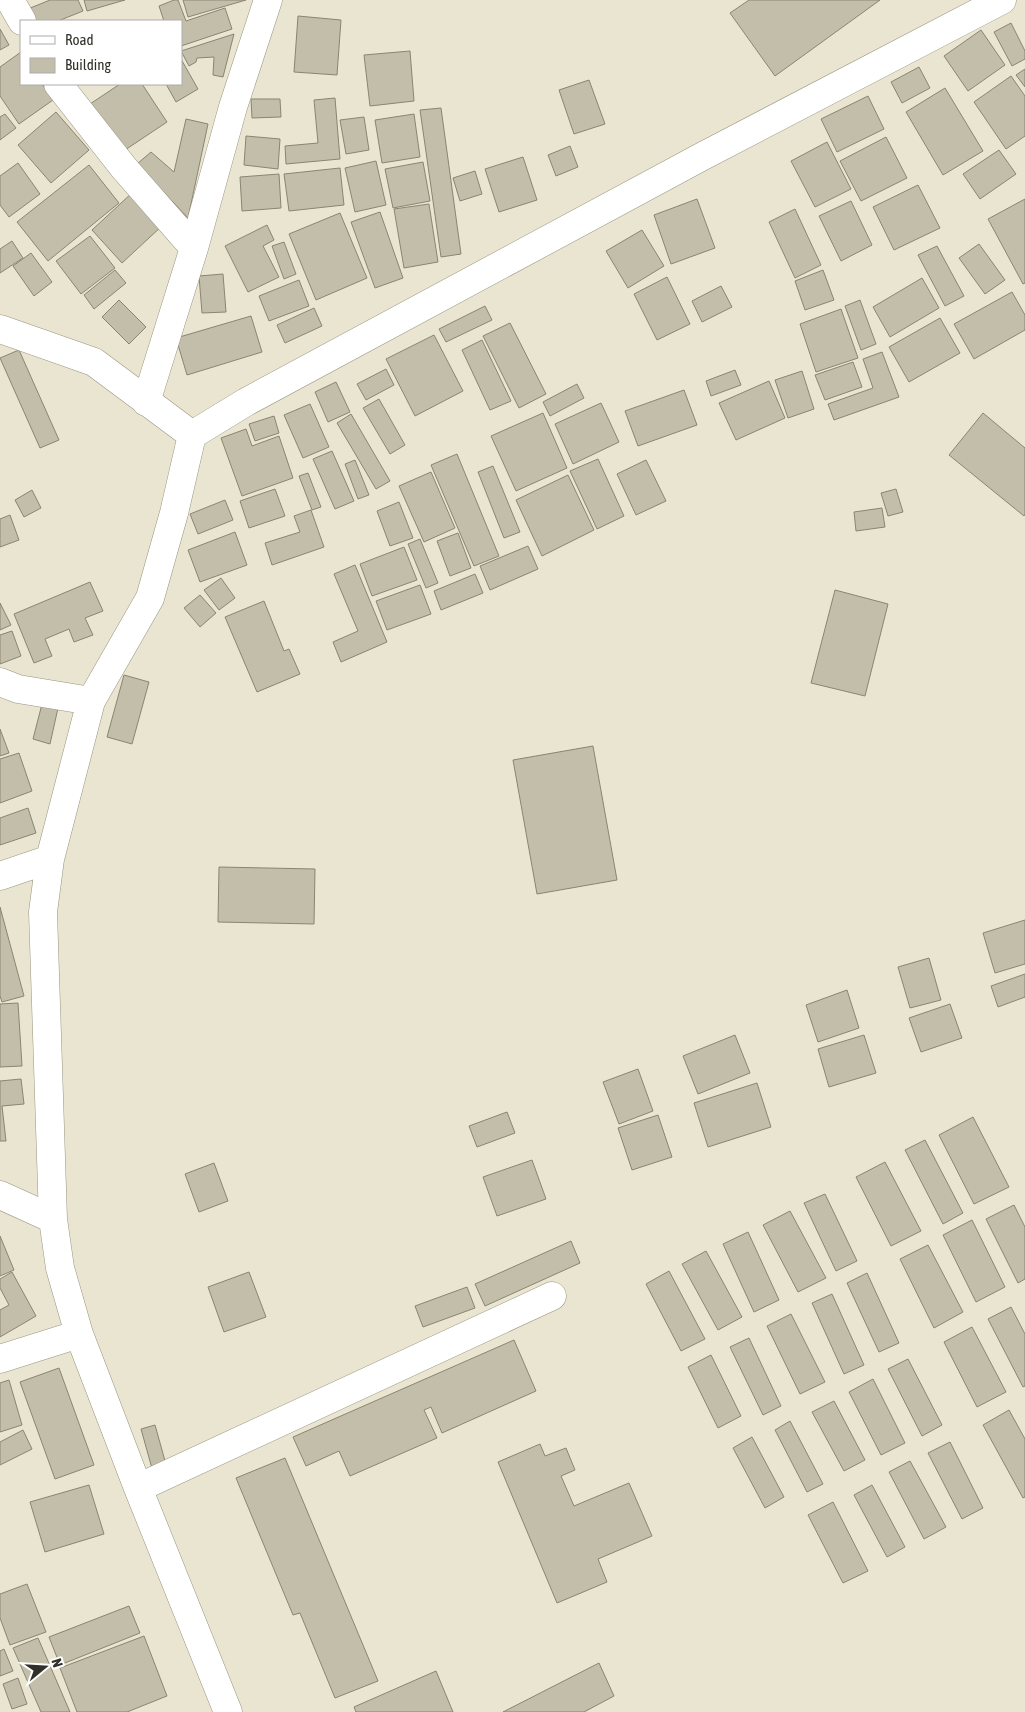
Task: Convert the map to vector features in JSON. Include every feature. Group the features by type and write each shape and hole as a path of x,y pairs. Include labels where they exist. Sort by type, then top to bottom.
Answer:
{"street":[{"path":"10,0 21,20"},
{"path":"146,402 194,248 233,107 268,0"},
{"path":"228,1712 138,1488 79,1334 60,1268 53,1219 43,912 50,859 91,701 150,598 174,513 192,435 246,402 668,175 1002,0"},
{"path":"59,85 124,168 194,248"},
{"path":"0,329 94,362 192,435"},
{"path":"0,682 18,689 91,701"},
{"path":"0,876 50,859"},
{"path":"0,1195 53,1219"},
{"path":"138,1488 552,1296"},
{"path":"0,1359 79,1334"}],"building":[{"path":"50,0 78,0 83,11 60,20 27,20 23,11"},
{"path":"84,0 125,0 87,11"},
{"path":"178,0 186,21 225,8 232,29 182,46 182,20 164,20 159,6"},
{"path":"183,0 246,0 188,17"},
{"path":"749,0 880,0 775,76 730,13"},
{"path":"298,16 341,20 337,75 294,72"},
{"path":"1011,23 1025,51 1025,59 1012,66 994,32"},
{"path":"0,29 9,45 0,50"},
{"path":"981,30 1005,65 968,91 944,56"},
{"path":"234,34 223,77 213,75 214,57 197,58 196,62 189,66 182,51"},
{"path":"410,51 414,101 370,106 364,55"},
{"path":"20,53 20,85 43,85 53,100 19,124 0,96 0,67"},
{"path":"182,61 198,89 176,102 167,85 182,85"},
{"path":"919,67 930,88 902,103 891,82"},
{"path":"1025,69 1025,87 1016,75"},
{"path":"1011,76 1025,96 1025,136 1006,149 974,102"},
{"path":"589,80 605,124 574,134 559,90"},
{"path":"118,85 143,85 167,122 122,152 90,104"},
{"path":"945,88 983,151 943,175 906,112"},
{"path":"868,96 884,129 837,152 821,119"},
{"path":"335,98 340,159 286,164 285,146 318,143 314,100"},
{"path":"251,99 280,99 281,117 252,118"},
{"path":"441,108 461,254 441,257 420,110"},
{"path":"56,112 89,150 51,183 18,145"},
{"path":"5,114 16,128 0,140 0,117"},
{"path":"414,114 420,157 382,163 375,120"},
{"path":"364,117 369,150 346,154 340,120"},
{"path":"186,119 208,124 188,218 137,164 151,152 174,172"},
{"path":"246,136 280,139 278,169 244,165"},
{"path":"886,137 907,178 861,201 840,161"},
{"path":"827,142 851,189 815,207 791,161"},
{"path":"570,146 578,167 556,176 548,155"},
{"path":"999,150 1016,174 980,199 963,174"},
{"path":"523,157 537,200 499,212 485,169"},
{"path":"376,161 386,205 355,212 345,168"},
{"path":"423,162 430,201 393,208 385,169"},
{"path":"18,163 40,194 9,217 0,205 0,176"},
{"path":"89,165 119,203 48,261 17,222"},
{"path":"340,168 344,205 289,211 284,174"},
{"path":"475,171 482,194 460,201 453,178"},
{"path":"279,174 281,208 242,211 240,177"},
{"path":"918,185 940,228 894,250 873,207"},
{"path":"133,192 163,225 122,263 92,230"},
{"path":"697,199 715,248 671,264 654,215"},
{"path":"1025,199 1025,283 1023,284 988,219"},
{"path":"851,201 872,245 841,261 819,216"},
{"path":"429,204 438,262 404,268 394,209"},
{"path":"795,209 821,265 795,278 769,222"},
{"path":"380,212 403,278 375,288 351,222"},
{"path":"340,213 367,278 316,300 289,234"},
{"path":"267,225 274,240 263,246 279,277 248,292 225,246"},
{"path":"642,230 664,266 628,288 606,251"},
{"path":"90,236 115,268 81,294 56,261"},
{"path":"12,241 23,258 0,273 0,249"},
{"path":"284,242 296,274 284,279 272,246"},
{"path":"979,244 1005,280 985,294 959,258"},
{"path":"937,246 964,296 945,306 918,255"},
{"path":"31,253 52,282 34,296 13,266"},
{"path":"115,270 126,283 94,309 84,295"},
{"path":"823,270 834,300 805,310 795,281"},
{"path":"223,274 226,312 202,313 199,276"},
{"path":"667,277 690,324 657,340 634,294"},
{"path":"922,278 939,308 890,337 873,307"},
{"path":"299,280 309,306 269,321 259,296"},
{"path":"721,286 732,307 702,322 692,301"},
{"path":"1012,292 1025,315 1025,330 974,359 954,324"},
{"path":"119,300 146,327 129,344 102,317"},
{"path":"860,300 876,344 861,350 845,306"},
{"path":"485,306 492,320 446,342 439,329"},
{"path":"314,308 322,326 285,343 277,325"},
{"path":"841,309 858,358 816,372 800,324"},
{"path":"251,316 262,352 187,375 176,338"},
{"path":"940,318 960,353 909,382 889,347"},
{"path":"510,323 546,394 519,408 483,336"},
{"path":"434,335 463,391 415,416 386,359"},
{"path":"482,340 511,401 490,410 462,350"},
{"path":"19,350 59,440 40,448 0,358"},
{"path":"882,352 899,397 834,420 828,404 873,388 863,359"},
{"path":"853,362 862,387 825,400 815,375"},
{"path":"386,369 394,385 366,400 357,384"},
{"path":"735,370 741,385 711,396 706,381"},
{"path":"802,371 814,409 788,418 775,380"},
{"path":"769,381 785,418 736,440 719,403"},
{"path":"336,382 350,412 328,422 315,392"},
{"path":"577,384 584,398 550,416 543,402"},
{"path":"684,390 697,425 638,446 625,411"},
{"path":"379,399 405,445 390,454 363,408"},
{"path":"601,403 619,442 573,464 555,424"},
{"path":"310,404 329,447 303,458 284,415"},
{"path":"543,413 567,468 516,491 491,436"},
{"path":"983,413 1025,448 1024,516 949,455"},
{"path":"351,414 390,481 376,489 337,423"},
{"path":"274,416 279,433 255,441 249,424"},
{"path":"246,429 252,446 279,436 293,478 242,496 221,438"},
{"path":"332,451 354,501 335,509 313,459"},
{"path":"457,454 499,556 474,566 431,465"},
{"path":"598,459 624,516 597,529 570,471"},
{"path":"355,460 369,495 358,499 345,464"},
{"path":"646,460 666,501 636,515 617,474"},
{"path":"493,466 520,532 504,538 478,472"},
{"path":"431,472 455,528 424,542 399,486"},
{"path":"308,473 321,507 312,510 299,476"},
{"path":"568,475 594,530 542,556 516,500"},
{"path":"275,489 285,516 249,528 240,501"},
{"path":"896,489 903,512 888,516 881,493"},
{"path":"32,490 41,508 24,517 15,500"},
{"path":"225,500 233,520 198,534 190,514"},
{"path":"399,502 413,538 390,546 377,511"},
{"path":"882,508 885,527 856,531 854,512"},
{"path":"311,510 324,547 272,565 265,543 300,532 294,516"},
{"path":"10,515 19,540 0,547 0,519"},
{"path":"235,532 247,565 200,582 188,550"},
{"path":"458,533 471,568 450,576 437,541"},
{"path":"420,539 438,583 426,588 408,544"},
{"path":"528,546 538,569 490,590 480,566"},
{"path":"404,547 417,580 372,596 360,564"},
{"path":"355,565 387,642 341,662 333,642 358,631 334,574"},
{"path":"475,574 483,593 441,610 434,591"},
{"path":"221,578 235,598 219,610 204,590"},
{"path":"90,582 103,611 85,618 93,635 74,642 69,629 45,639 52,656 34,663 14,614"},
{"path":"420,585 431,614 387,630 376,601"},
{"path":"835,590 888,604 865,696 811,683"},
{"path":"200,595 216,613 200,627 184,608"},
{"path":"264,601 284,651 289,649 300,674 257,692 225,617"},
{"path":"0,603 11,625 0,630"},
{"path":"12,631 21,656 0,664 0,635"},
{"path":"124,675 149,682 132,744 107,737"},
{"path":"42,704 58,708 50,744 33,739"},
{"path":"0,729 9,753 0,756"},
{"path":"593,746 617,880 537,894 513,760"},
{"path":"19,753 32,791 0,803 0,759"},
{"path":"28,808 36,833 0,845 0,818"},
{"path":"219,867 315,869 314,924 218,922"},
{"path":"0,907 24,996 2,1002 0,996"},
{"path":"1025,920 1025,964 995,973 983,933"},
{"path":"929,958 941,1000 910,1008 898,967"},
{"path":"1025,974 1025,997 998,1007 991,986"},
{"path":"847,990 859,1028 818,1042 806,1005"},
{"path":"18,1003 22,1066 0,1067 0,1004"},
{"path":"950,1004 962,1038 921,1052 909,1018"},
{"path":"735,1035 750,1073 698,1094 683,1056"},
{"path":"864,1035 876,1073 829,1087 818,1049"},
{"path":"638,1069 653,1111 619,1124 603,1082"},
{"path":"21,1079 24,1104 2,1106 6,1141 0,1141 0,1081"},
{"path":"757,1083 771,1127 708,1147 694,1103"},
{"path":"507,1112 515,1133 477,1147 469,1126"},
{"path":"658,1115 672,1157 632,1170 618,1128"},
{"path":"973,1117 1009,1187 974,1204 939,1135"},
{"path":"925,1140 963,1213 943,1224 905,1150"},
{"path":"532,1160 546,1199 497,1216 483,1177"},
{"path":"885,1162 921,1231 891,1246 856,1177"},
{"path":"214,1163 228,1201 199,1212 185,1174"},
{"path":"825,1194 857,1261 836,1271 804,1203"},
{"path":"1014,1205 1025,1227 1025,1279 1018,1283 986,1219"},
{"path":"790,1211 826,1278 798,1292 763,1225"},
{"path":"972,1220 1005,1287 976,1302 943,1235"},
{"path":"748,1232 779,1300 754,1312 723,1244"},
{"path":"0,1236 14,1270 0,1276"},
{"path":"571,1241 580,1263 485,1306 475,1284"},
{"path":"928,1245 963,1312 934,1328 900,1259"},
{"path":"706,1251 742,1317 718,1330 682,1264"},
{"path":"669,1271 705,1339 681,1351 646,1284"},
{"path":"12,1272 36,1316 0,1337 0,1310 9,1305 0,1288 0,1279"},
{"path":"249,1272 266,1317 224,1332 208,1287"},
{"path":"867,1273 899,1343 879,1352 847,1283"},
{"path":"467,1287 475,1308 423,1327 415,1306"},
{"path":"832,1294 864,1365 844,1374 812,1303"},
{"path":"1011,1307 1025,1334 1025,1386 1023,1387 988,1319"},
{"path":"791,1314 825,1382 800,1394 767,1326"},
{"path":"972,1327 1006,1392 977,1407 944,1342"},
{"path":"749,1338 781,1406 763,1415 730,1347"},
{"path":"514,1340 536,1391 442,1433 431,1407 424,1410 437,1438 350,1476 339,1451 306,1466 293,1437"},
{"path":"711,1355 741,1416 718,1428 688,1367"},
{"path":"908,1359 942,1425 922,1436 888,1369"},
{"path":"59,1368 94,1465 55,1479 20,1382"},
{"path":"873,1379 905,1443 881,1455 849,1392"},
{"path":"9,1380 22,1425 0,1432 0,1383"},
{"path":"834,1401 865,1460 844,1471 812,1412"},
{"path":"1009,1410 1025,1439 1025,1497 1023,1498 983,1425"},
{"path":"790,1421 823,1484 807,1492 775,1430"},
{"path":"155,1425 167,1468 153,1472 141,1429"},
{"path":"23,1430 32,1449 0,1465 0,1442"},
{"path":"752,1437 784,1497 765,1508 733,1448"},
{"path":"950,1442 983,1508 962,1519 928,1453"},
{"path":"540,1444 545,1456 566,1448 575,1470 561,1476 574,1506 629,1483 652,1536 598,1559 607,1582 557,1603 498,1462"},
{"path":"285,1458 378,1681 335,1698 300,1613 293,1615 236,1478"},
{"path":"910,1461 946,1527 924,1539 889,1472"},
{"path":"89,1485 104,1534 45,1552 30,1502"},
{"path":"872,1485 905,1547 887,1557 854,1495"},
{"path":"833,1502 868,1571 843,1583 808,1515"},
{"path":"27,1584 46,1632 10,1645 0,1618 0,1594"},
{"path":"129,1606 140,1633 60,1665 49,1637"},
{"path":"144,1636 167,1696 127,1712 77,1712 60,1668"},
{"path":"38,1638 70,1712 41,1712 13,1648"},
{"path":"4,1649 13,1671 0,1676 0,1651"},
{"path":"599,1663 614,1696 584,1712 503,1712"},
{"path":"436,1671 453,1712 356,1712 354,1707"},
{"path":"18,1678 27,1704 12,1709 3,1684"}]}
